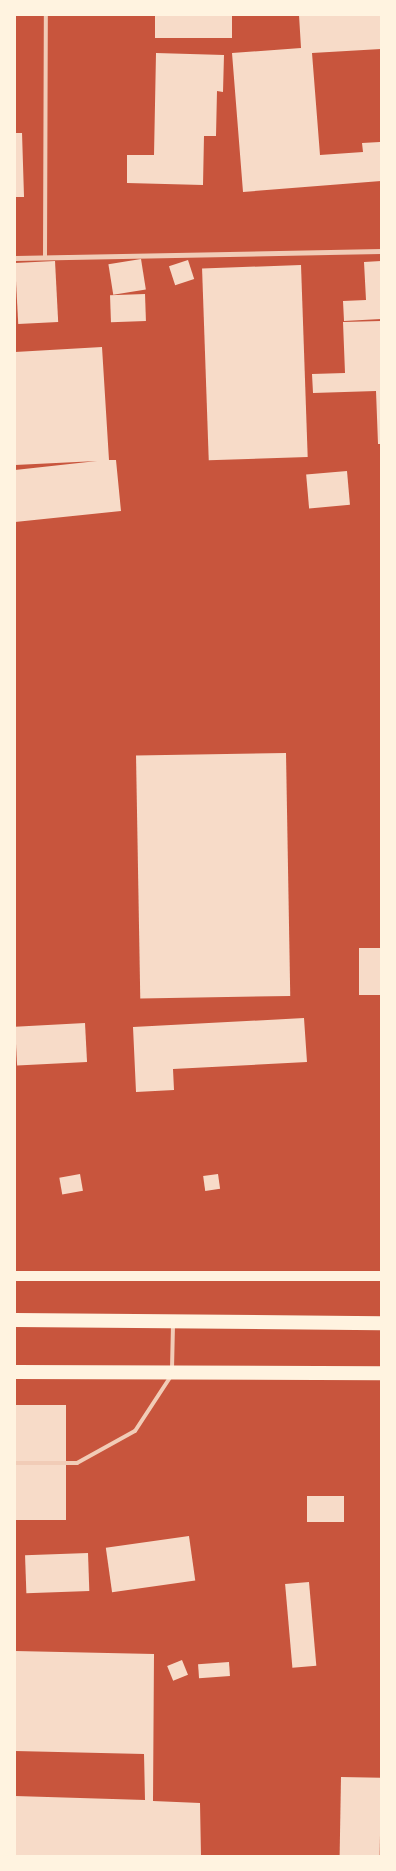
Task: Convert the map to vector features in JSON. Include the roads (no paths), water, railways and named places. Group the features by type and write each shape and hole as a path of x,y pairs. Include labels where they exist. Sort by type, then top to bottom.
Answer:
{"highway":[{"path":"15,1320 173,1319 381,1323"},
{"path":"15,1372 381,1373"}],"main road":[{"path":"15,1276 381,1276"}],"street":[{"path":"15,258 45,256 146,257 381,251"}],"lane":[{"path":"45,256 46,15"},
{"path":"15,1462 77,1463 135,1431 172,1373 173,1319"}]}
